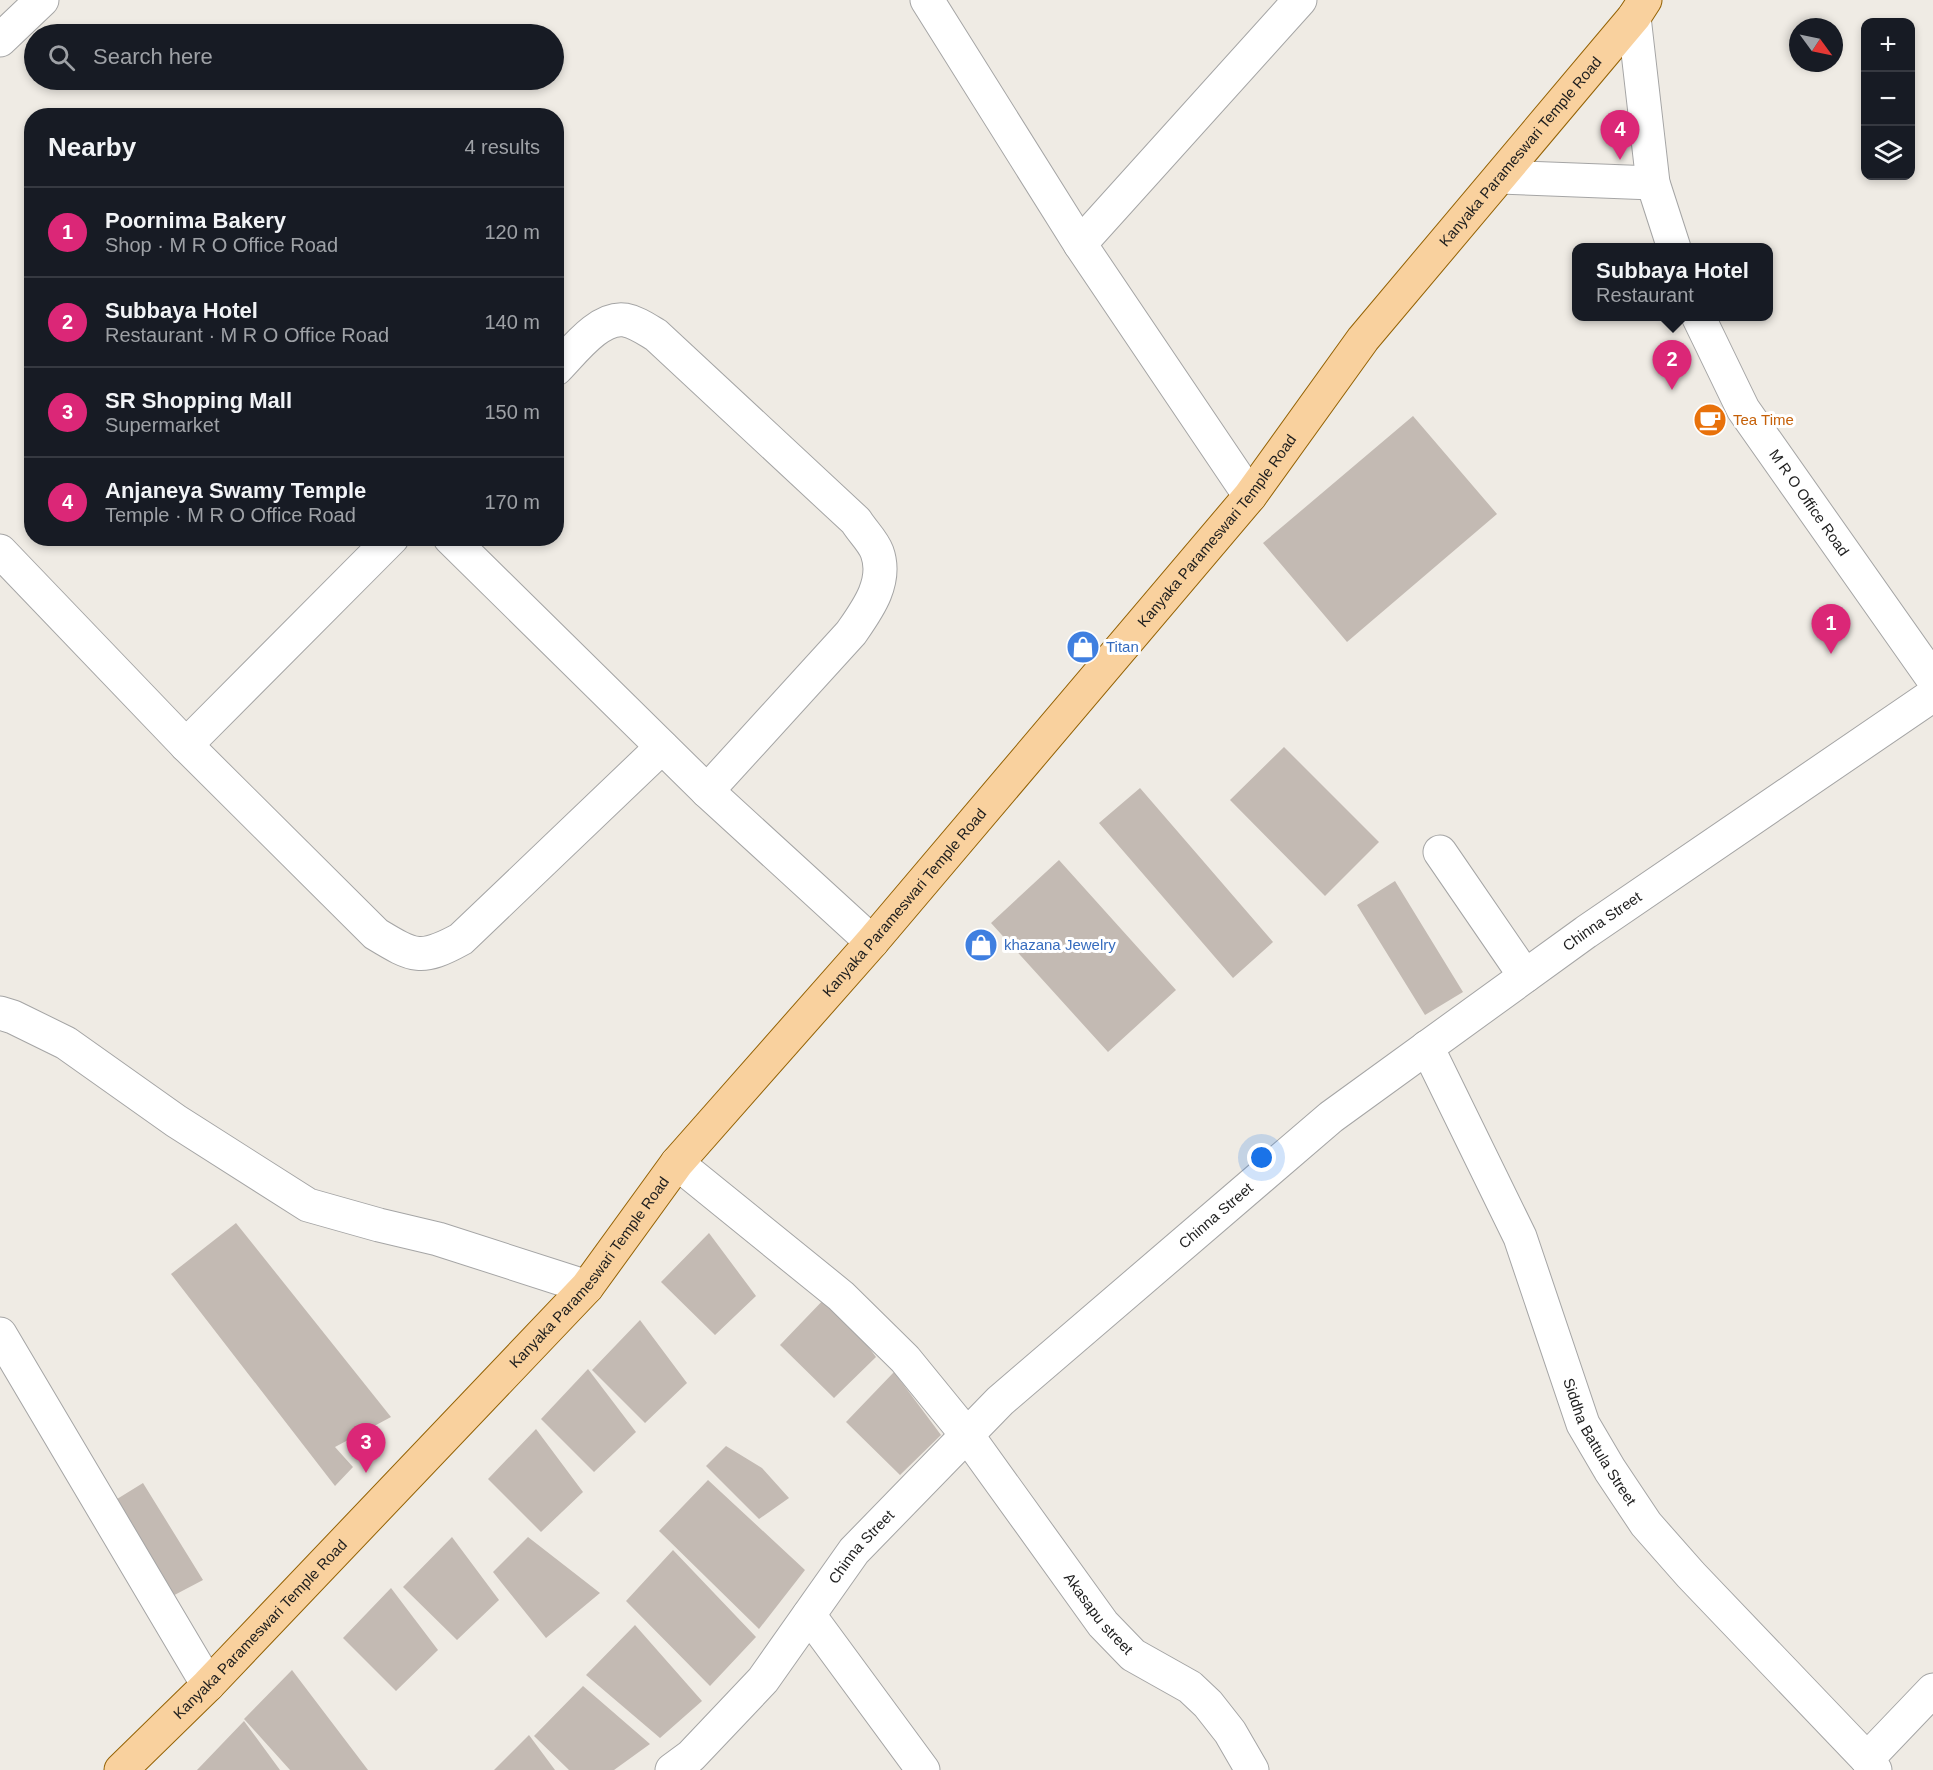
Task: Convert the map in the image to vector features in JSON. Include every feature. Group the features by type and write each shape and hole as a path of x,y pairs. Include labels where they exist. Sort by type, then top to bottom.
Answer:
{"main road":[{"name":"Kanyaka Parameswari Temple Road","path":"121,1770 208,1685 587,1287 677,1163 872,942 1250,496 1363,339 1640,8"}],"street":[{"path":"0,40 42,0"},
{"path":"927,0 1080,244 1250,496"},
{"path":"1080,244 1300,0"},
{"path":"1640,8 1653,183 1672,243"},
{"path":"1500,177 1653,183"},
{"path":"564,361 594,330 613,320 624,320 656,335 856,521 877,551 880,569 877,590 851,633 707,791"},
{"name":"M R O Office Road","path":"1700,321 1743,410 1933,679"},
{"path":"186,745 384,546"},
{"path":"458,546 707,791 872,942"},
{"path":"0,551 186,745 376,934 399,948 418,954 439,951 462,939 662,747"},
{"name":"Chinna Street","path":"672,1770 691,1756 764,1680 854,1551 1000,1401 1331,1117 1586,932 1933,695"},
{"path":"1440,852 1525,976"},
{"path":"0,1013 14,1017 66,1043 176,1121 308,1205 438,1239 587,1287"},
{"name":"Siddha Battula Street","path":"1427,1047 1520,1237 1583,1424 1610,1470 1646,1524 1691,1575 1871,1764"},
{"name":"Akasapu street","path":"677,1163 841,1296 905,1359 967,1435 1103,1624 1133,1655 1190,1687 1208,1704 1230,1732 1252,1770"},
{"path":"0,1334 208,1685"},
{"path":"808,1616 922,1770"},
{"path":"1871,1764 1933,1690"}],"building":[{"path":"1413,416 1497,514 1347,642 1263,543"},
{"path":"1284,747 1379,842 1325,896 1230,800"},
{"path":"1140,788 1273,942 1233,978 1099,823"},
{"path":"1059,860 1176,990 1108,1052 991,923"},
{"path":"1395,881 1463,992 1425,1015 1357,905"},
{"path":"236,1223 391,1417 335,1447 353,1467 335,1486 171,1274"},
{"path":"709,1233 756,1296 715,1335 661,1282"},
{"path":"829,1294 876,1357 834,1398 780,1345"},
{"path":"640,1320 687,1383 645,1423 592,1370"},
{"path":"588,1369 636,1432 594,1472 541,1419"},
{"path":"894,1372 941,1435 900,1475 846,1422"},
{"path":"536,1429 583,1492 541,1532 488,1479"},
{"path":"726,1446 762,1468 789,1498 759,1519 706,1466"},
{"path":"708,1480 805,1570 759,1629 659,1531"},
{"path":"143,1483 203,1580 165,1600 109,1504"},
{"path":"452,1537 499,1600 457,1640 403,1587"},
{"path":"528,1537 600,1593 546,1638 493,1572"},
{"path":"673,1550 756,1637 710,1686 626,1601"},
{"path":"391,1588 438,1650 396,1691 343,1638"},
{"path":"635,1625 702,1701 660,1738 586,1675"},
{"path":"292,1670 368,1770 290,1770 244,1719"},
{"path":"583,1686 650,1744 614,1770 569,1770 534,1736"},
{"path":"244,1721 280,1770 197,1770"},
{"path":"529,1735 555,1770 494,1770"}],"place":[{"name":"Anjaneya Swamy Temple","path":"1620,160"},
{"name":"Subbaya Hotel","path":"1672,390"},
{"name":"Tea Time","path":"1710,420"},
{"name":"Titan","path":"1083,647"},
{"name":"Poornima Bakery","path":"1831,654"},
{"name":"khazana Jewelry","path":"981,945"},
{"name":"SR Shopping Mall","path":"366,1473"}]}
